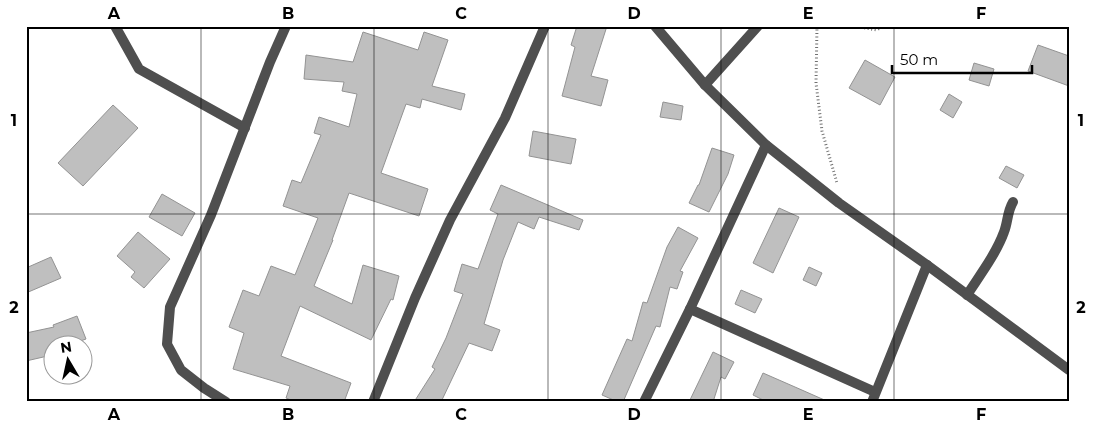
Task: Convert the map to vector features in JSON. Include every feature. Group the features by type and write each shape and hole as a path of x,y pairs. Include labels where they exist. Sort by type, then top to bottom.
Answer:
{"street":[{"path":"115,26 139,69 245,128"},
{"path":"226,402 181,370 166,344 170,307 212,214 270,62 286,26"},
{"path":"373,402 415,298 450,220 505,118 545,26"},
{"path":"655,26 705,85 766,145 839,203 927,265 1069,370"},
{"path":"705,85 758,26"},
{"path":"644,402 690,309 766,145"},
{"path":"967,295 988,263 1004,232 1008,211 1013,202"},
{"path":"690,309 874,397 927,265"}],"path":[{"path":"817,26 816,83 822,131 837,182 839,203"},
{"path":"854,26 877,30 882,26"}],"building":[{"path":"577,26 607,26 591,76 608,80 601,106 562,96 575,47 571,45"},
{"path":"363,32 418,50 424,32 448,40 432,86 465,94 461,110 422,99 420,108 406,104 381,173 428,189 419,216 349,193 333,240 314,286 352,304 363,265 399,276 393,300 391,299 371,340 300,306 281,356 351,383 344,402 296,402 286,398 290,386 233,369 244,333 229,327 243,290 259,296 271,266 295,275 318,218 283,206 292,180 301,183 321,135 314,133 319,117 349,127 357,94 342,91 344,82 304,79 306,55 353,62"},
{"path":"1038,45 1069,56 1069,86 1028,71"},
{"path":"865,60 895,77 880,105 849,88"},
{"path":"974,63 994,69 989,86 969,80"},
{"path":"949,94 962,102 953,118 940,110"},
{"path":"663,102 683,106 681,120 660,117"},
{"path":"113,105 138,128 83,186 58,163"},
{"path":"533,131 576,139 571,164 529,156"},
{"path":"712,148 734,155 728,174 709,212 689,203 699,185"},
{"path":"1006,166 1024,175 1017,188 999,178"},
{"path":"501,185 583,220 579,230 539,217 534,229 518,222 503,260 484,324 500,330 492,351 469,343 441,402 414,402 435,369 432,367 446,338 463,294 454,291 462,264 478,269 498,214 490,210"},
{"path":"162,194 195,213 182,236 149,217"},
{"path":"779,208 799,217 773,273 753,263"},
{"path":"678,227 698,238 680,271 683,272 677,289 670,287 660,327 656,326 623,402 618,402 602,395 627,339 632,341 643,302 647,303 667,247"},
{"path":"138,232 170,259 144,288 131,277 135,272 117,256"},
{"path":"51,257 61,278 26,293 26,268"},
{"path":"809,267 822,273 816,286 803,280"},
{"path":"741,290 762,299 755,313 735,304"},
{"path":"77,316 85,336 42,336 42,357 26,361 26,333 54,327 53,325"},
{"path":"713,352 734,362 725,379 721,377 713,402 689,402"},
{"path":"763,373 829,402 767,402 753,395"}]}
